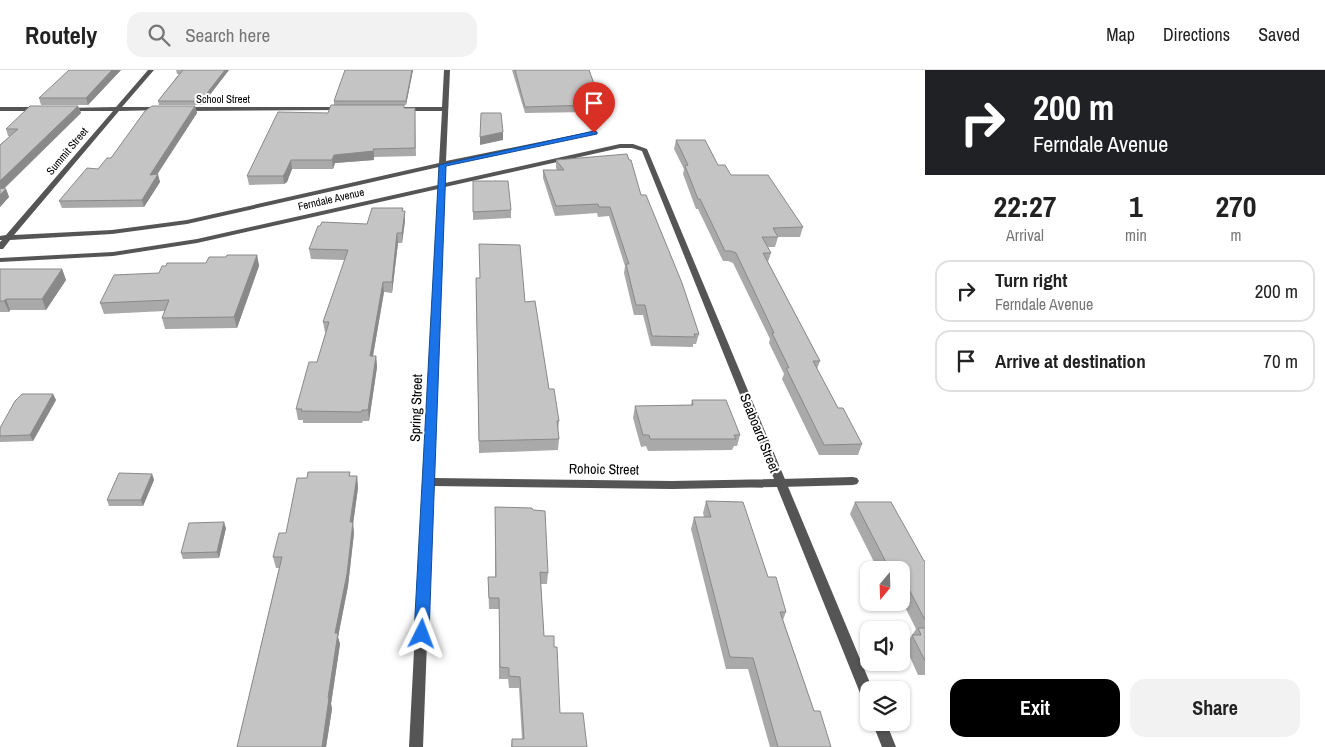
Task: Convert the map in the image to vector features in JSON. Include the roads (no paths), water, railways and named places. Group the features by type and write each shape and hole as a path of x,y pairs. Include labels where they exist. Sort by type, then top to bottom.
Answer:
{"street":[{"name":"Summit Street","path":"0,247 151,70"},
{"name":"Spring Street","path":"416,747 447,70"},
{"path":"0,109 49,109"},
{"path":"59,109 167,109"},
{"name":"School Street","path":"177,109 346,109"},
{"path":"396,109 446,109"},
{"name":"Ferndale Avenue","path":"0,238 112,232 187,222 594,133"},
{"name":"Ferndale Avenue","path":"0,260 113,254 188,243 620,146 633,146 645,150 652,168"},
{"name":"Seaboard Street","path":"652,168 862,681"},
{"name":"Rohoic Street","path":"429,482 672,485 853,481"},
{"path":"883,731 889,747"}]}
